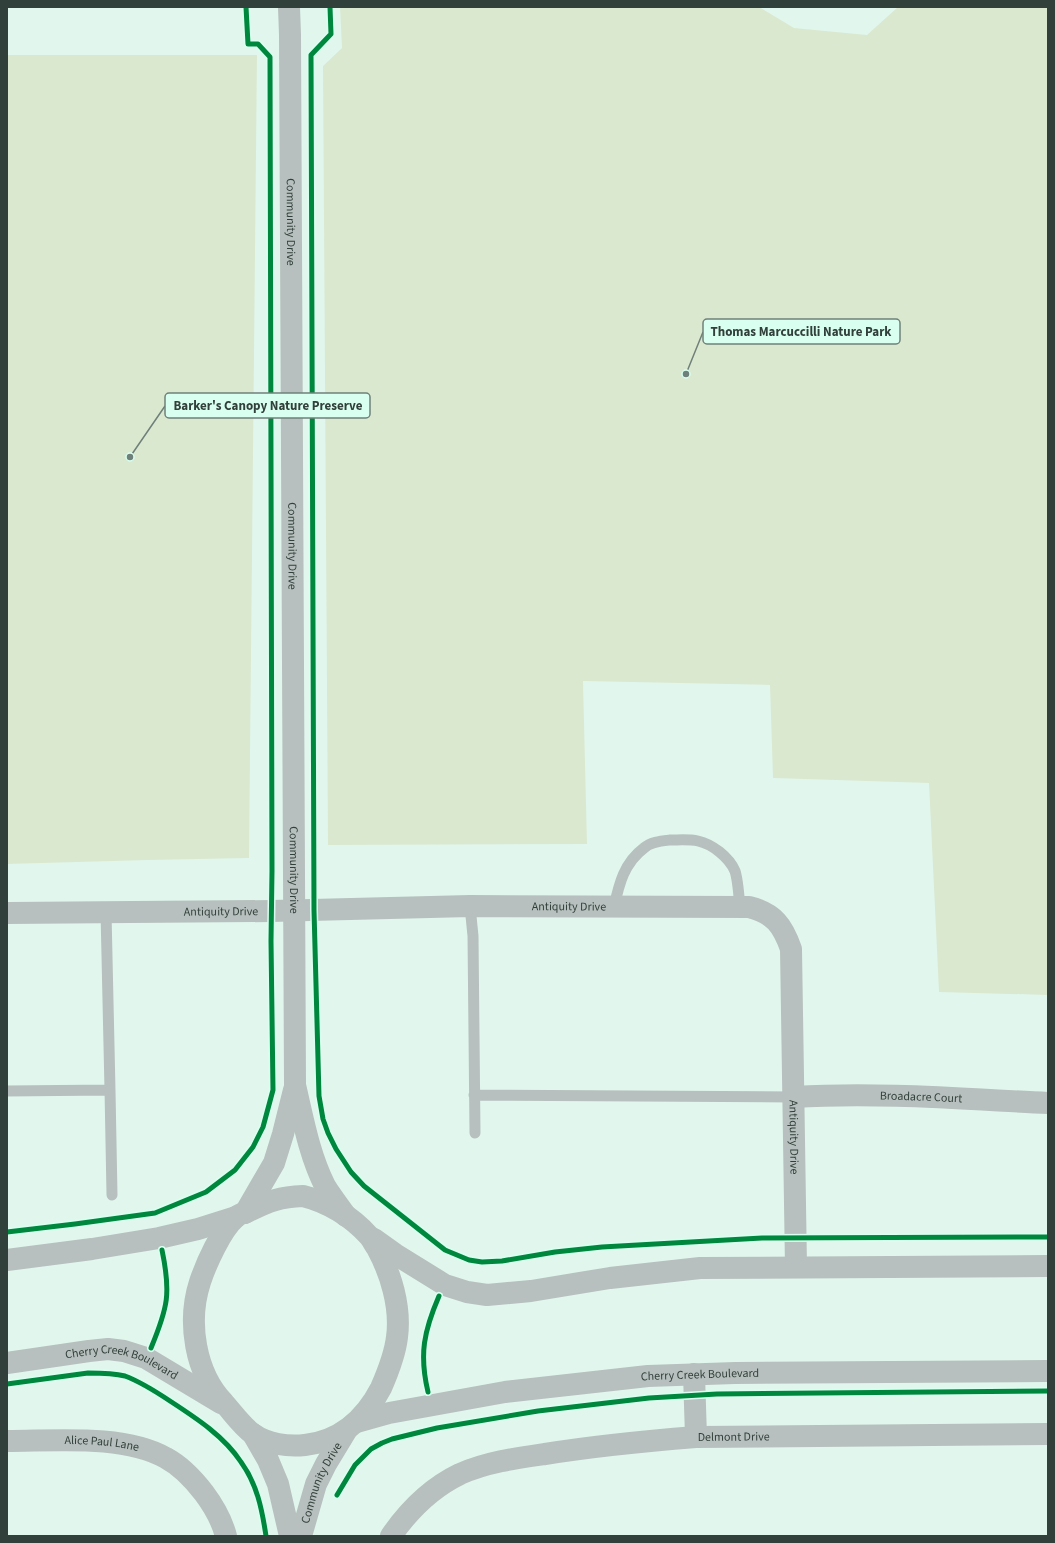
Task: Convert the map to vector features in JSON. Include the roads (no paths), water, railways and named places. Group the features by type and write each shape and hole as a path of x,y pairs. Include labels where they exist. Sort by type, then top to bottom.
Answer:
{"street":[{"name":"Community Drive","path":"289,7 295,1085 310,1151 326,1188 346,1216"},
{"name":"Antiquity Drive","path":"7,913 293,911 470,906 749,907 758,909 773,917 784,930 791,949 796,1267"},
{"name":"Community Drive","path":"290,1536 278,1484 268,1460 254,1434 218,1396 199,1362 194,1336 194,1313 196,1293 203,1273 217,1244 240,1215 274,1163 295,1085"},
{"name":"Broadacre Court","path":"794,1097 834,1094 949,1097 1048,1102"},
{"name":"Community Drive","path":"240,1215 275,1199 303,1196 328,1204 346,1216 370,1237 386,1266 395,1298 398,1318 398,1337 393,1358 384,1382 365,1414 351,1426 330,1439 315,1444 295,1446 268,1441 254,1434"},
{"path":"7,1260 92,1249 159,1238 198,1230 240,1215"},
{"path":"370,1237 445,1285 467,1292 487,1295 531,1291 610,1278 693,1269 1048,1266"},
{"name":"Cherry Creek Boulevard","path":"7,1362 108,1349 124,1351 146,1358 227,1406"},
{"name":"Cherry Creek Boulevard","path":"351,1426 389,1413 505,1392 648,1376 694,1374 1048,1371"},
{"path":"694,1374 696,1437"},
{"name":"Community Drive","path":"301,1536 316,1484 326,1464 351,1426"},
{"name":"Delmont Drive","path":"391,1536 404,1517 427,1494 460,1474 484,1465 518,1458 639,1442 696,1437 1048,1434"},
{"name":"Alice Paul Lane","path":"7,1441 96,1441 136,1446 167,1458 188,1475 208,1498 218,1515 226,1536"}],"lane":[{"path":"614,907 619,881 631,861 644,847 659,841 680,840 698,841 712,847 725,857 735,871 740,908"},
{"path":"470,906 473,936 475,1133"},
{"path":"106,912 112,1195"},
{"path":"7,1091 110,1090"},
{"path":"474,1095 794,1097"}],"place":[{"name":"Thomas Marcuccilli Nature Park","path":"686,374"},
{"name":"Barker's Canopy Nature Preserve","path":"130,457"}]}
